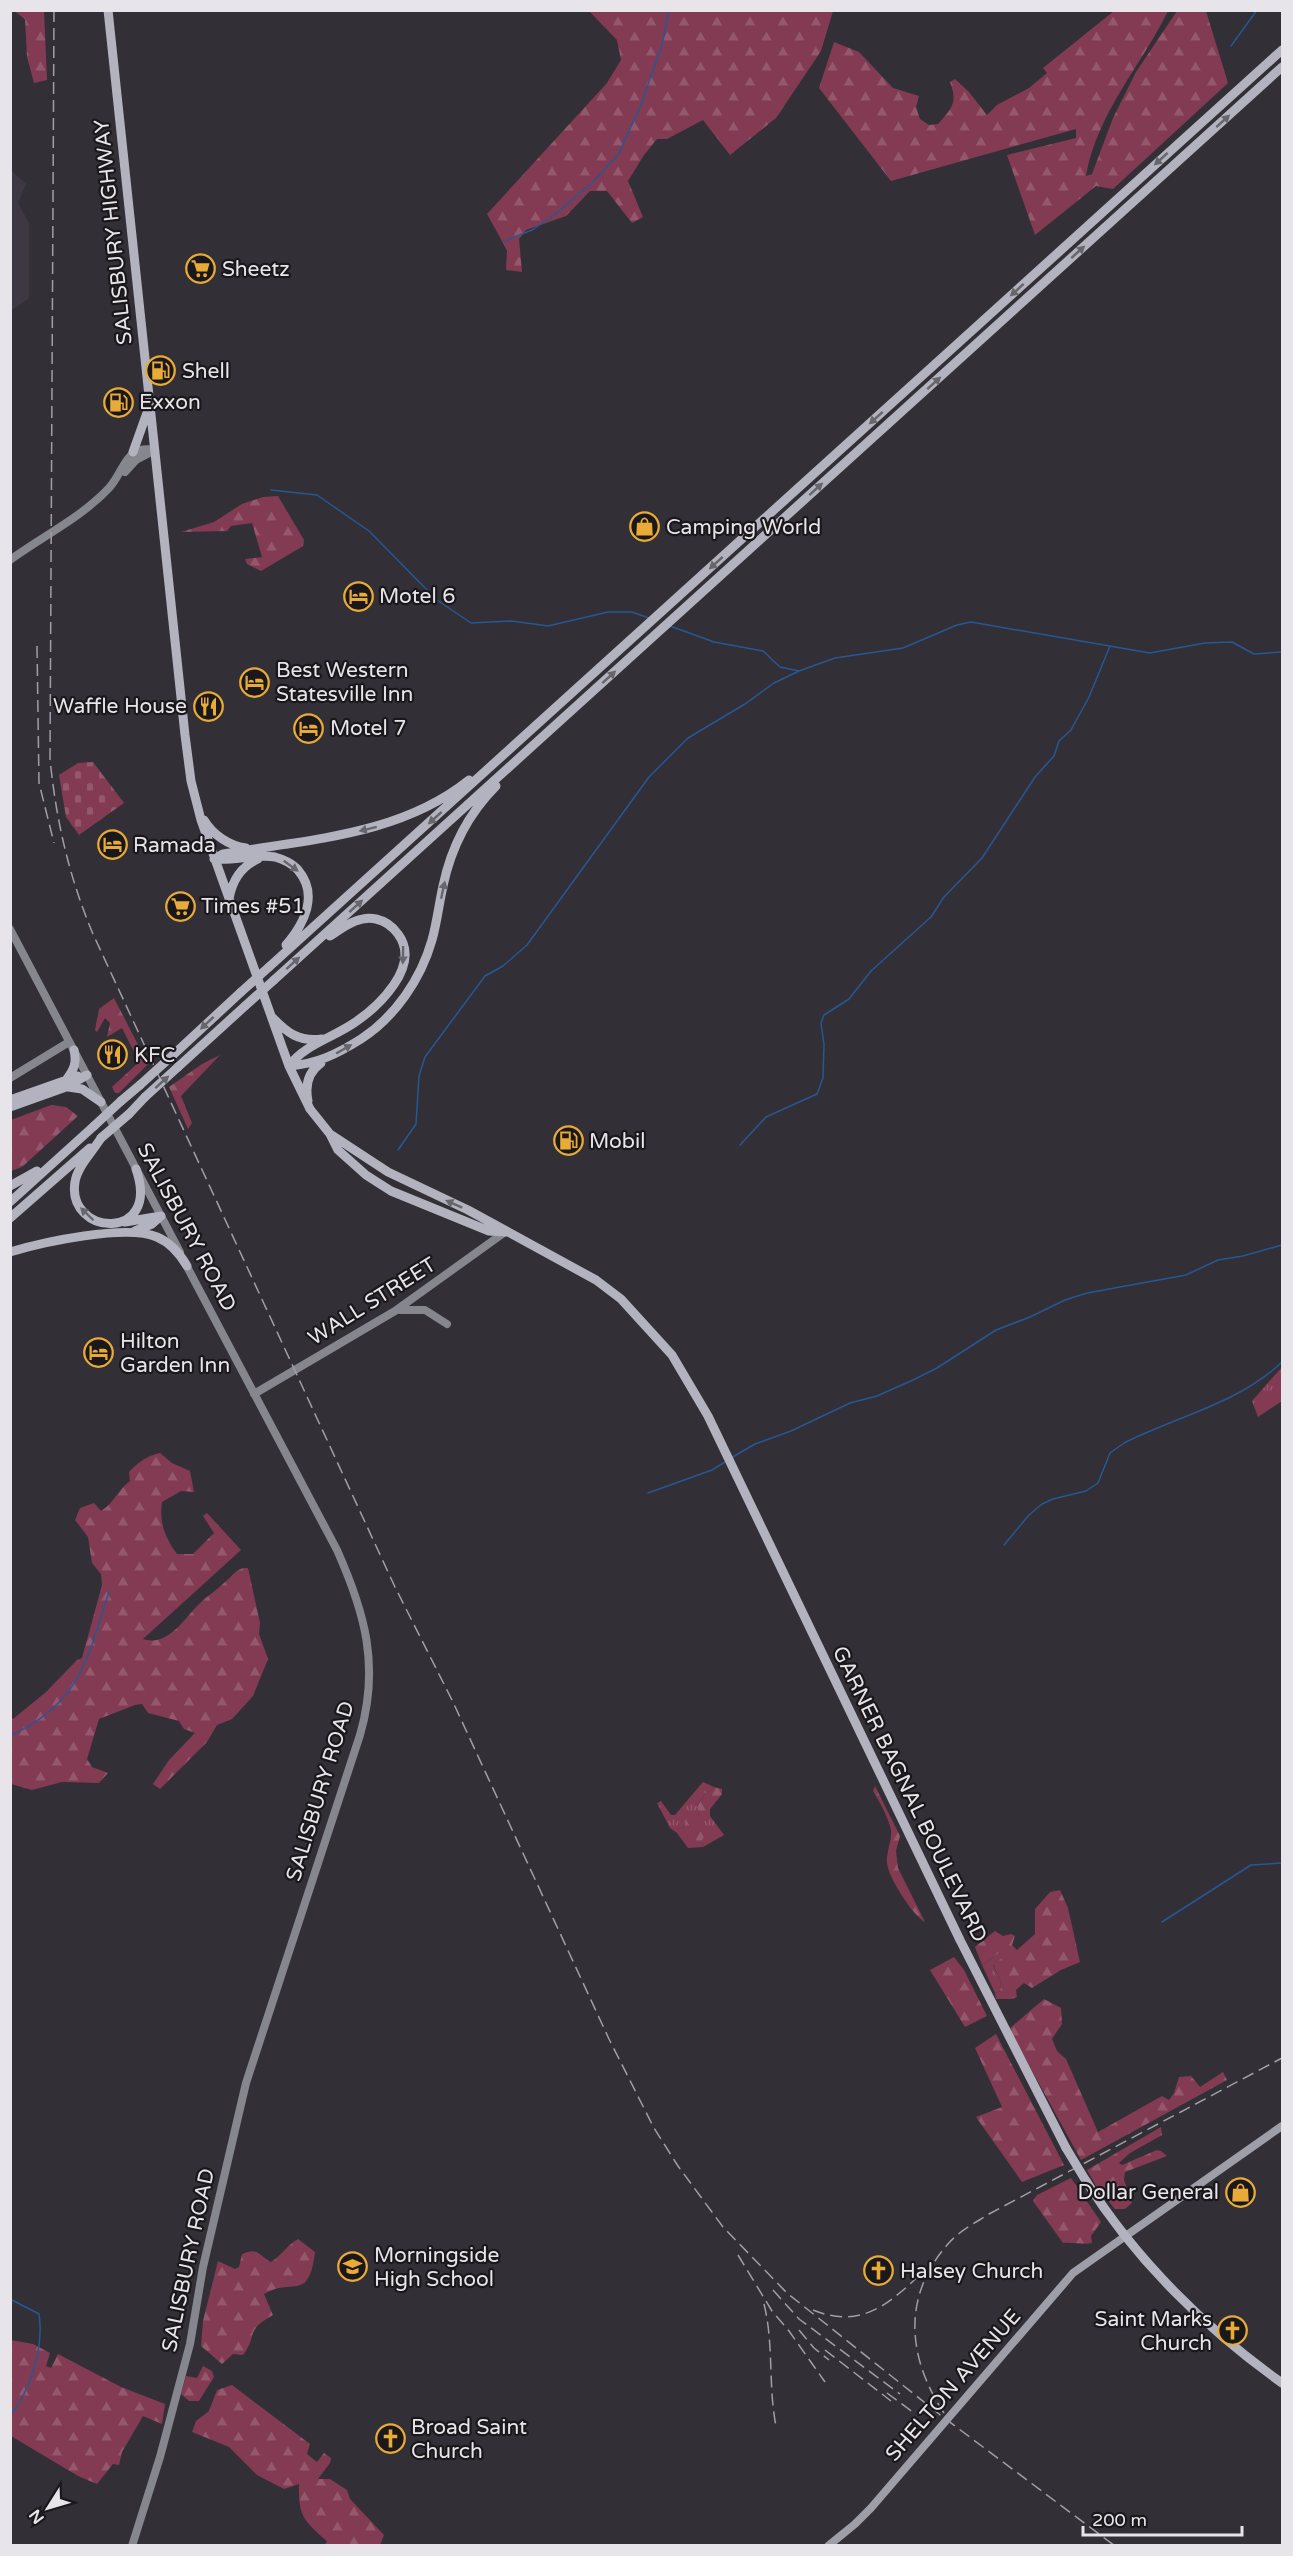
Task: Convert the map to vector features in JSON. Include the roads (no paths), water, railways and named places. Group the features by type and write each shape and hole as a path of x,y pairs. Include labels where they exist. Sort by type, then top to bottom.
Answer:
{"highway":[{"name":"SALISBURY HIGHWAY","path":"108,10 155,450"},
{"path":"10,1202 1282,50"},
{"path":"10,1218 129,1114 245,1006 1282,67"},
{"path":"133,452 149,404"},
{"name":"GARNER BAGNAL BOULEVARD","path":"155,450 191,781 214,859 289,1066 310,1109 330,1134 338,1150 366,1175 391,1191 489,1231 505,1232"},
{"path":"310,1109 307,1084 316,1066 366,1035 397,1006 423,965 432,941 444,883 463,829 477,807 588,696"},
{"path":"214,859 223,854 349,834 398,820 467,782 540,722"},
{"path":"198,807 206,824 217,835 241,848 254,849"},
{"path":"214,859 263,857 286,861 305,878 309,891 304,919 297,933 269,966"},
{"path":"229,902 233,883 240,871 250,862 263,857"},
{"path":"289,1066 297,1056 362,1017 387,993 405,962 405,948 400,936 380,919 366,917 353,922 313,946"},
{"path":"269,1014 286,1032 298,1038 311,1041 333,1035"},
{"path":"66,1084 76,1059 72,1046"},
{"path":"289,1066 325,1060"},
{"path":"10,1107 87,1075"},
{"path":"10,1100 66,1084 82,1089 101,1102"},
{"name":"GARNER BAGNAL BOULEVARD","path":"330,1134 388,1172 468,1210 505,1232 570,1264 603,1285 644,1323 684,1373 708,1416 960,1940 1066,2148 1086,2181 1126,2236 1196,2313 1236,2348 1282,2383"},
{"path":"101,1138 80,1170 75,1182 75,1195 80,1207 97,1223 108,1225 161,1216"},
{"path":"10,1186 29,1177 80,1139"},
{"path":"118,1224 135,1212 140,1204 141,1182 136,1169"},
{"path":"127,1234 152,1224 161,1216"},
{"path":"10,1252 69,1238 127,1234 156,1237 169,1244 187,1266"}],"main road":[{"name":"SHELTON AVENUE","path":"828,2546 871,2508 1073,2273 1282,2126"}],"street":[{"path":"10,560 86,508 113,483 133,452 142,448 155,450"},
{"path":"113,483 119,480 136,460 155,450"},
{"name":"SALISBURY ROAD","path":"10,929 337,1550 353,1587 365,1625 369,1695 360,1735 246,2084 176,2397 132,2546"},
{"path":"10,1078 72,1046"},
{"name":"WALL STREET","path":"254,1394 395,1311 505,1232"},
{"path":"395,1311 411,1308 424,1310 447,1324"}],"waterway":[{"path":"505,241 532,230 553,216 592,183 618,155 640,107 662,45 669,10"},
{"path":"1231,46 1257,10"},
{"path":"271,490 317,495 369,531 437,600 471,623 512,621 548,626 608,612 632,612 649,618"},
{"path":"398,1150 416,1124 419,1076 425,1057 485,976 503,966 527,945 649,777 688,738 745,704 774,683 835,658 903,648 957,625 971,622 1150,653 1205,643 1232,642 1254,654 1282,652"},
{"path":"670,626 714,642 763,651 780,667 799,671"},
{"path":"740,1145 766,1117 817,1094 823,1078 824,1045 821,1023 824,1015 849,999 871,971 931,917 944,897 982,858 1035,777 1054,756 1059,741 1071,730 1089,697 1110,646"},
{"path":"731,1458 755,1444 791,1431 850,1403 877,1396 913,1380 937,1368 996,1330 1065,1300 1087,1293 1186,1275 1218,1260 1243,1256 1282,1245"},
{"path":"1004,1545 1029,1515 1042,1504 1086,1491 1098,1483 1110,1453 1124,1443 1227,1399 1246,1389 1282,1362"},
{"path":"648,1493 712,1470 725,1462"},
{"path":"10,1736 34,1723 67,1694 87,1658 109,1592"},
{"path":"1162,1922 1251,1865 1282,1863"},
{"path":"10,2299 39,2314 40,2327 38,2354 30,2381 10,2416"}],"railway":[{"path":"54,10 50,759 65,848 77,891 93,934 395,1587 452,1700 609,2039 654,2128 678,2166 723,2227 787,2293 939,2414 1115,2546"},
{"path":"37,646 39,783 54,843"},
{"path":"944,2413 923,2370 917,2349 915,2327 917,2306 923,2284 933,2264 952,2239 989,2214 1282,2058"},
{"path":"738,2255 772,2311 825,2382"},
{"path":"813,2310 831,2316 848,2317 863,2314 889,2301 927,2268"},
{"path":"773,2290 799,2319 900,2394"},
{"path":"764,2304 769,2334 776,2426"},
{"path":"799,2330 814,2348 829,2360"},
{"path":"825,2350 891,2401"},
{"path":"887,2393 914,2413"}],"place":[{"name":"Sheetz","path":"201,269"},
{"name":"Shell","path":"161,371"},
{"name":"Exxon","path":"118,402"},
{"name":"Camping World","path":"645,527"},
{"name":"Motel 6","path":"358,596"},
{"name":"Best Western Statesville Inn","path":"255,682"},
{"name":"Waffle House","path":"208,706"},
{"name":"Motel 7","path":"309,728"},
{"name":"Ramada","path":"112,845"},
{"name":"Times #51","path":"180,906"},
{"name":"KFC","path":"113,1055"},
{"name":"Mobil","path":"568,1141"},
{"name":"Hilton Garden Inn","path":"99,1353"},
{"name":"Dollar General","path":"1240,2192"},
{"name":"Morningside High School","path":"353,2267"},
{"name":"Halsey Church","path":"879,2271"},
{"name":"Saint Marks Church","path":"1233,2331"},
{"name":"Broad Saint Church","path":"390,2439"}]}
